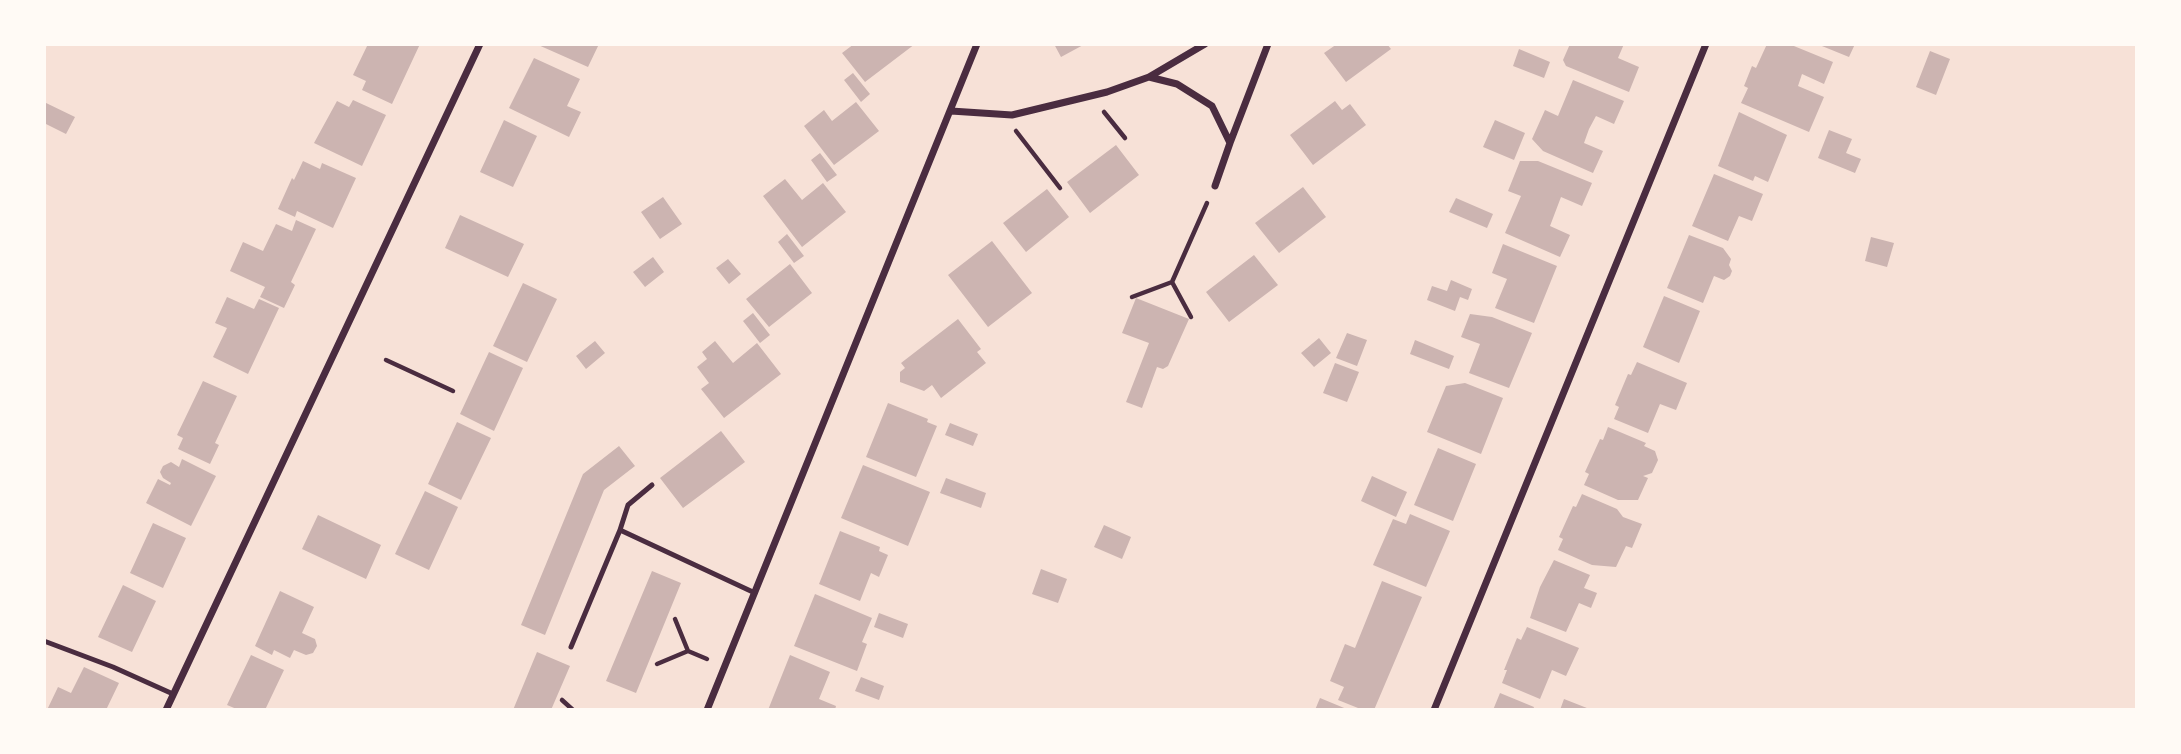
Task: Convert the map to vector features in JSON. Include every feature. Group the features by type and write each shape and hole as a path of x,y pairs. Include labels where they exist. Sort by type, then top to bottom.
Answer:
{"street":[{"path":"166,710 480,44"},
{"path":"707,710 977,44"},
{"path":"951,111 1012,115 1107,92 1149,77 1205,44"},
{"path":"1215,186 1268,44"},
{"path":"1434,710 1706,44"},
{"path":"1149,77 1177,84 1212,106 1230,143"}],"lane":[{"path":"571,647 628,506 652,485"},
{"path":"620,530 755,593"},
{"path":"44,641 113,667 173,694"}],"path":[{"path":"1098,107 1109,116 1125,138"},
{"path":"1013,128 1060,188"},
{"path":"1132,297 1172,282 1208,201"},
{"path":"1172,282 1191,317"},
{"path":"386,360 453,391"},
{"path":"675,619 688,651"},
{"path":"657,664 688,651 725,666"},
{"path":"562,700 573,710"}],"building":[{"path":"368,44 420,44 392,104 362,90 366,81 353,75"},
{"path":"536,44 599,44 588,67"},
{"path":"854,44 915,44 865,82 842,53"},
{"path":"1054,44 1085,44 1061,57"},
{"path":"1337,44 1387,44 1391,49 1346,82 1324,53"},
{"path":"1570,44 1624,44 1618,58 1639,67 1629,92 1566,66 1563,60"},
{"path":"1767,44 1789,44 1833,62 1824,84 1802,74 1798,86 1824,97 1809,132 1741,103 1748,88 1744,86 1752,66 1756,68"},
{"path":"1817,44 1855,44 1849,57"},
{"path":"1519,49 1550,62 1544,78 1513,66"},
{"path":"1930,51 1950,59 1936,95 1916,87"},
{"path":"534,58 580,79 567,106 581,112 569,137 509,108"},
{"path":"853,73 870,94 861,102 844,80"},
{"path":"1573,80 1624,101 1614,124 1596,116 1589,129 1584,143 1603,151 1593,173 1543,151 1532,139 1545,110 1558,116"},
{"path":"353,100 386,115 362,166 314,143 337,101 349,107"},
{"path":"1335,101 1342,110 1350,104 1366,125 1313,165 1290,135"},
{"path":"44,102 75,117 66,134 44,123"},
{"path":"856,102 879,131 834,165 804,126 824,110 832,121"},
{"path":"1739,112 1787,135 1768,182 1755,176 1753,181 1718,166"},
{"path":"504,120 537,136 513,187 480,172"},
{"path":"1495,120 1525,133 1514,160 1483,147"},
{"path":"1829,130 1852,139 1846,153 1861,159 1855,173 1818,158"},
{"path":"1116,145 1139,175 1090,213 1067,182"},
{"path":"820,153 837,175 827,182 811,160"},
{"path":"303,161 320,169 322,163 356,178 333,228 297,211 295,217 278,209"},
{"path":"1520,161 1538,161 1592,183 1582,206 1561,197 1550,226 1570,235 1560,257 1505,233 1521,196 1508,191"},
{"path":"1714,174 1763,194 1752,221 1739,216 1728,241 1692,226"},
{"path":"785,179 802,200 823,183 846,212 802,247 763,196"},
{"path":"1303,187 1326,217 1279,253 1255,223"},
{"path":"1047,189 1069,217 1026,252 1003,223"},
{"path":"663,197 682,224 660,239 641,212"},
{"path":"1456,198 1493,214 1487,228 1449,212"},
{"path":"460,215 524,244 508,277 445,248"},
{"path":"296,220 316,229 291,282 295,285 284,308 260,297 265,287 230,271 243,242 263,251 276,224 292,231"},
{"path":"787,234 804,256 794,263 778,242"},
{"path":"1689,235 1723,248 1731,259 1730,276 1724,280 1714,276 1703,303 1667,288"},
{"path":"1871,237 1894,243 1887,267 1865,261"},
{"path":"992,241 1032,293 988,327 948,275"},
{"path":"1503,244 1557,266 1534,323 1495,308 1507,279 1492,273"},
{"path":"1254,255 1278,285 1229,322 1206,292"},
{"path":"653,257 664,272 645,287 633,272"},
{"path":"728,259 741,274 729,284 716,268"},
{"path":"790,264 812,293 769,327 746,299"},
{"path":"1451,280 1472,289 1468,300 1460,297 1455,311 1427,300 1432,286 1447,291"},
{"path":"523,283 557,299 527,362 493,346"},
{"path":"1664,296 1700,311 1679,363 1643,347"},
{"path":"227,297 254,309 259,299 279,308 248,374 213,357 227,328 215,323"},
{"path":"1136,298 1189,319 1168,366 1163,369 1157,367 1142,408 1126,402 1149,343 1122,333"},
{"path":"753,313 770,335 760,343 743,321"},
{"path":"1470,314 1492,317 1532,333 1509,388 1469,373 1480,344 1461,337"},
{"path":"958,319 981,349 977,352 986,363 941,398 932,385 924,391 900,382 900,372 905,368 901,363"},
{"path":"1347,333 1367,340 1357,366 1336,358"},
{"path":"1319,338 1331,353 1314,367 1301,353"},
{"path":"1415,340 1454,356 1449,369 1410,354"},
{"path":"595,341 605,353 586,369 576,356"},
{"path":"715,341 733,363 757,343 781,374 724,418 701,389 709,383 697,367 707,359 702,352"},
{"path":"489,352 523,368 494,431 460,414"},
{"path":"1637,362 1687,383 1676,410 1660,404 1648,433 1614,419 1619,407 1615,405 1628,374 1631,375"},
{"path":"1335,363 1359,372 1347,402 1323,393"},
{"path":"203,381 237,396 215,443 219,445 210,464 178,449 183,438 177,435"},
{"path":"1465,383 1503,398 1481,454 1427,432 1446,386"},
{"path":"888,403 928,419 927,422 937,426 916,477 866,457"},
{"path":"457,422 491,438 461,500 428,484"},
{"path":"950,423 978,434 973,446 945,435"},
{"path":"1608,427 1646,443 1644,446 1655,451 1658,460 1652,473 1643,476 1648,478 1638,500 1618,500 1584,485 1589,474 1585,472"},
{"path":"721,431 745,462 683,508 660,478"},
{"path":"619,446 635,466 604,490 545,635 521,625 583,474"},
{"path":"1438,448 1476,464 1453,521 1414,505"},
{"path":"182,459 216,476 191,526 146,503 158,479 170,485 171,483 163,478 160,472 163,466 171,462 179,467"},
{"path":"863,465 930,492 908,546 841,518"},
{"path":"1372,476 1407,492 1396,517 1361,501"},
{"path":"946,478 986,493 981,508 940,493"},
{"path":"425,491 458,507 429,570 395,554"},
{"path":"1582,494 1617,509 1623,517 1642,524 1632,548 1626,546 1616,567 1592,565 1558,550 1563,539 1559,537 1573,506 1576,507"},
{"path":"1410,514 1450,531 1426,587 1373,565 1393,519 1406,524"},
{"path":"318,515 381,545 366,579 302,549"},
{"path":"153,523 186,538 163,588 130,573"},
{"path":"1104,525 1131,537 1122,559 1094,547"},
{"path":"840,531 880,547 879,551 888,555 879,577 871,573 860,601 819,584"},
{"path":"1554,560 1590,575 1584,588 1597,593 1591,608 1579,603 1566,632 1530,618 1540,587"},
{"path":"1041,569 1067,579 1058,603 1032,594"},
{"path":"652,571 681,583 636,693 606,681"},
{"path":"1382,581 1422,597 1374,710 1363,710 1338,700 1344,687 1330,681 1345,644 1355,648"},
{"path":"123,585 156,601 132,652 98,637"},
{"path":"280,591 314,607 302,633 315,639 317,646 313,653 306,655 294,650 290,658 274,650 272,655 255,646"},
{"path":"815,594 872,618 862,642 867,644 857,671 794,646"},
{"path":"879,613 908,624 903,638 874,627"},
{"path":"1527,627 1579,648 1566,676 1552,670 1540,699 1502,683 1507,670 1504,670 1517,638 1521,640"},
{"path":"537,652 570,666 551,710 513,710"},
{"path":"251,655 284,670 265,710 239,710 227,705"},
{"path":"790,655 830,672 819,699 836,706 835,710 768,710"},
{"path":"84,667 119,683 106,710 47,710 58,687 71,693"},
{"path":"861,677 884,686 879,700 855,691"},
{"path":"1500,693 1534,707 1533,710 1493,710"},
{"path":"1320,698 1349,710 1315,710"},
{"path":"1564,699 1592,710 1560,710"}]}
